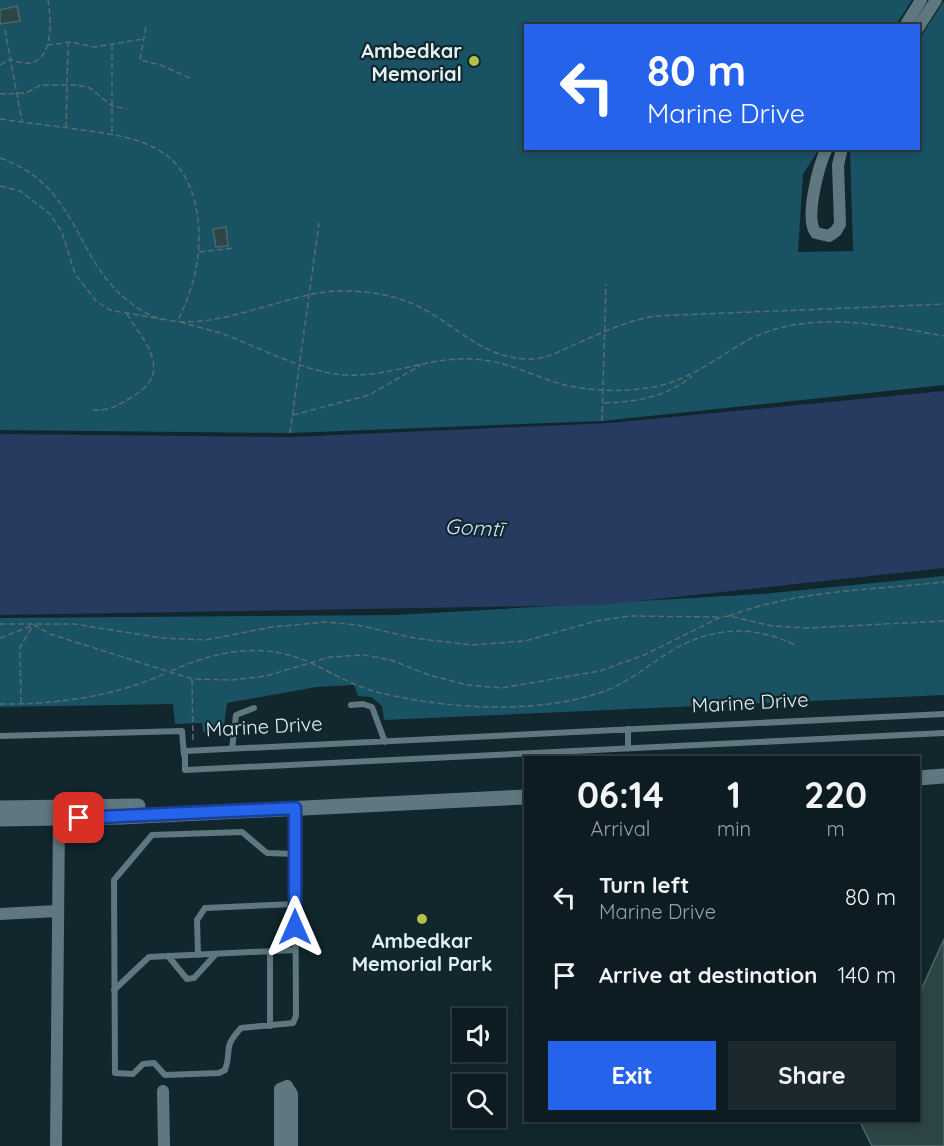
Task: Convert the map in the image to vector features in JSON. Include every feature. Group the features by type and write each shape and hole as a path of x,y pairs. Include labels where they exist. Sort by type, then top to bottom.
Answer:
{"street":[{"path":"906,24 921,0"},
{"path":"920,25 936,0"},
{"path":"826,150 822,159 810,220 816,232 829,236 837,231 840,224 838,165 842,150"},
{"path":"920,768 944,766"},
{"path":"920,778 944,776"},
{"path":"0,808 121,807 524,787"},
{"path":"0,819 524,797"},
{"path":"56,1146 59,818"},
{"path":"0,914 57,910"},
{"path":"280,1146 280,1089 287,1086 292,1094 292,1146"},
{"path":"163,1091 164,1146"}],"lane":[{"path":"351,705 363,704 372,707 385,742"},
{"path":"232,749 236,715 254,708"},
{"name":"Marine Drive","path":"944,714 185,751 184,770 944,733"},
{"path":"628,729 628,749"},
{"path":"0,736 182,731 184,761"},
{"path":"295,808 296,1016 289,1025 241,1028 228,1042 227,1064 225,1070 219,1073 165,1075 154,1064 143,1064 133,1074 119,1075 113,1068 114,880 153,835 242,832 248,834 267,853 295,854"},
{"path":"198,955 197,920 205,908 295,904"},
{"path":"114,990 149,957 295,950"},
{"path":"270,951 270,1026"},
{"path":"168,956 187,979 194,978 216,954"}],"path":[{"path":"0,65 10,59 30,64 44,54 50,22 48,0"},
{"path":"146,27 140,60 161,65 192,79"},
{"path":"5,30 22,122"},
{"path":"47,45 68,42 94,47 144,39"},
{"path":"66,128 68,42"},
{"path":"112,45 112,134"},
{"path":"0,94 30,92 41,86 67,85 90,88 112,106 127,109"},
{"path":"0,119 112,134 156,147 180,168 188,181 200,231 199,252 191,289 178,322"},
{"path":"0,158 23,168 53,192 69,214 96,269 109,285 142,311 156,318 220,333 299,364 344,375 369,375 457,358 510,365 565,385 603,389 666,385 694,374"},
{"path":"0,186 20,191 50,214 62,232 75,274 82,286 110,310 178,322 232,317 309,294 358,292 410,302 436,316 485,349 518,359 542,358 637,318 944,304"},
{"path":"290,433 319,223"},
{"path":"199,252 234,248"},
{"path":"602,421 606,284"},
{"path":"93,410 104,411 117,407 137,395 149,384 153,375 150,349 127,314"},
{"path":"603,403 639,400 673,389 749,340 782,328 855,322 881,324 944,336"},
{"path":"292,415 369,395 424,363"},
{"path":"0,624 74,624 162,638 205,640 272,627 327,622 357,625 424,640 471,645 534,639 597,621 630,616 720,617 758,605 799,596 944,582"},
{"path":"729,616 772,626 808,628 944,621"},
{"path":"34,625 50,634 192,679 232,680 266,676 330,657 364,655 391,660 429,675 468,685 501,688 600,671 644,655 720,617"},
{"path":"0,638 34,625"},
{"path":"21,704 20,647 34,625"},
{"path":"0,704 21,704 103,693 129,687 227,651 278,652 375,691 432,703 509,706 601,692 623,683 682,644 728,629 778,636 797,646"},
{"path":"192,679 193,751"}],"shaded area":[{"path":"0,0 912,0 897,24 524,24 524,150 818,150 803,174 798,252 853,251 850,150 920,150 920,38 944,1 944,385 602,421 290,433 0,430"},
{"path":"944,576 944,695 384,720 382,706 371,697 358,696 354,685 316,687 227,703 224,726 218,730 203,732 202,723 175,724 173,704 0,707 0,618 396,615 761,594"}],"water":[{"name":"Gomtī","path":"944,391 944,568 601,605 0,615 0,434 292,437 609,423"}],"building":[{"path":"17,6 20,21 0,24 0,10"},
{"path":"226,227 228,246 216,247 213,229"},
{"path":"944,939 944,1146 872,1146 860,1122 920,1122 920,993"}],"place":[{"name":"Ambedkar Memorial","path":"474,61"},
{"name":"Ambedkar Memorial Park","path":"422,919"}],"route":[{"path":"79,818 295,808 295,927"}]}
